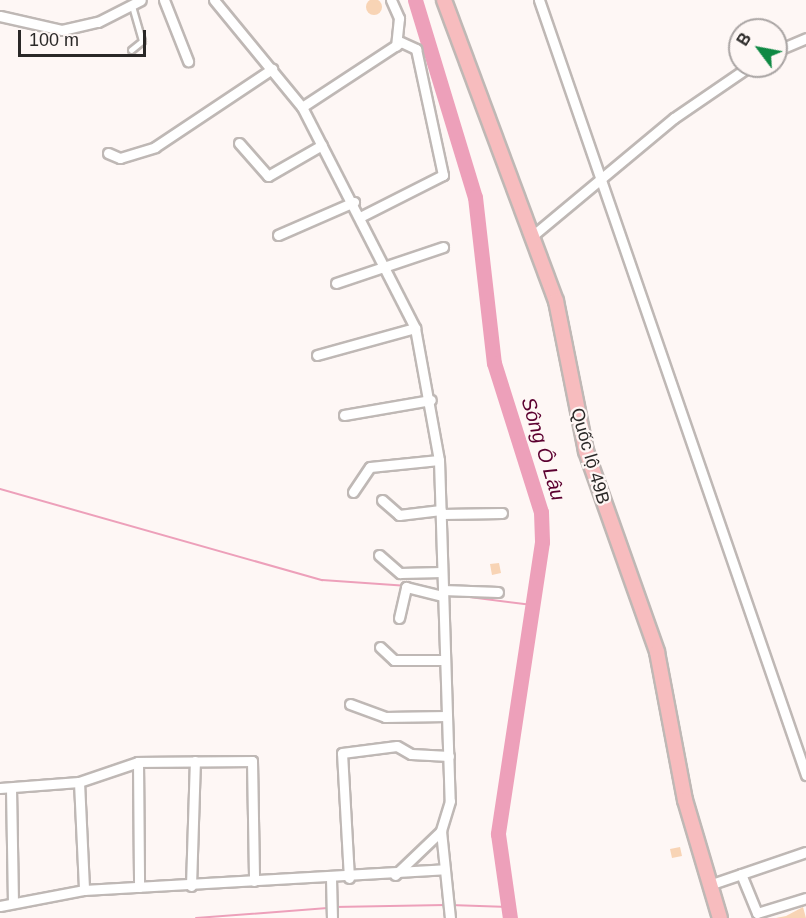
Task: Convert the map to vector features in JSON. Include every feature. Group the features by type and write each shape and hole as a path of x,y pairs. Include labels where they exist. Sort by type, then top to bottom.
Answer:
{"main road":[{"name":"Quốc lộ 49B","path":"444,0 556,301 586,451 657,652 685,800 720,918"}],"street":[{"path":"0,16 67,30 141,0"},
{"path":"164,0 188,62"},
{"path":"214,0 302,107 354,202 415,328 431,400 439,460 450,801 441,831 449,915"},
{"path":"391,0 399,18 396,46"},
{"path":"539,0 599,180 806,775"},
{"path":"788,46 806,38"},
{"path":"302,107 396,46 405,42 416,49 443,175 360,217"},
{"path":"108,153 120,158 155,147 272,69"},
{"path":"531,237 599,180 734,78"},
{"path":"239,143 268,176 321,145"},
{"path":"278,235 354,202"},
{"path":"336,283 443,247"},
{"path":"317,355 415,328"},
{"path":"344,415 431,400"},
{"path":"353,492 370,467 439,460"},
{"path":"382,500 399,515 442,512 502,513"},
{"path":"379,555 400,573 442,572"},
{"path":"399,618 406,587 443,593 498,592"},
{"path":"380,647 394,660 445,660"},
{"path":"350,704 385,717 447,716"},
{"path":"349,878 342,753 397,746 411,754 449,756"},
{"path":"0,788 79,782 138,762 249,760 255,765 254,881"},
{"path":"191,886 195,761"},
{"path":"138,762 139,887"},
{"path":"79,782 84,890"},
{"path":"11,788 13,903"},
{"path":"394,875 441,831"},
{"path":"709,885 806,852"},
{"path":"0,906 84,890 349,878 444,869"},
{"path":"741,874 757,913 806,898"},
{"path":"331,878 332,916"}],"lane":[{"path":"131,50 142,41 132,5"}],"building":[{"path":"374,-1 380,1 382,7 380,13 374,15 368,13 366,7 368,1"},
{"path":"499,563 501,573 492,575 490,564"},
{"path":"680,847 682,856 672,858 670,849"},
{"path":"803,907 806,918 776,918 786,916"}],"waterway":[{"name":"Sông Ô Lâu","path":"415,0 475,197 494,363 541,512 542,542 498,834 510,918"},
{"path":"0,489 322,580 423,587"},
{"path":"446,594 532,605"},
{"path":"334,907 445,905"},
{"path":"450,905 509,907"},
{"path":"196,918 328,908"}]}
